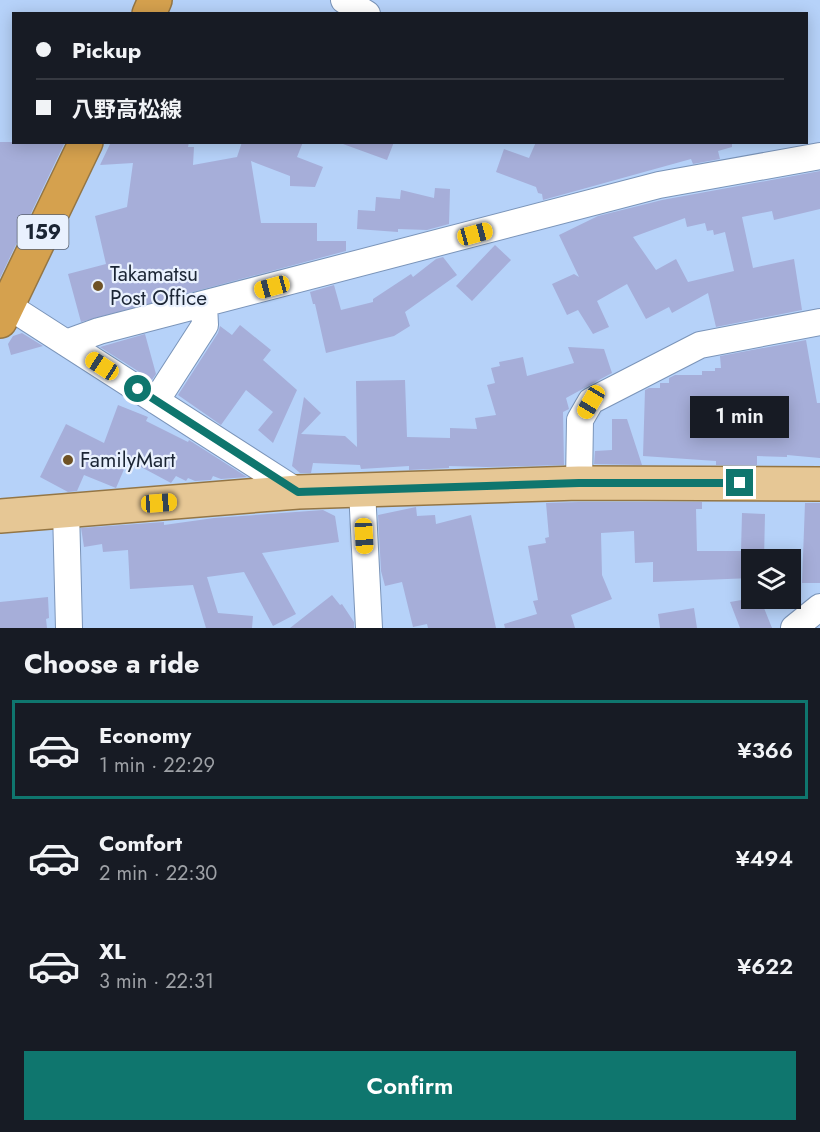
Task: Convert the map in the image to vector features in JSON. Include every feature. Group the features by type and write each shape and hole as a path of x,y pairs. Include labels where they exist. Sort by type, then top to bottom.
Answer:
{"highway":[{"name":"159","path":"2,309 85,144"}],"main road":[{"path":"0,516 298,492 579,483 820,484"}],"street":[{"path":"344,0 364,12"},
{"path":"66,343 99,330 658,185 820,156"},
{"path":"156,401 205,325 204,304"},
{"path":"2,309 66,343 298,492"},
{"path":"579,483 580,420 591,402 700,345 820,322"},
{"path":"362,490 369,628"},
{"path":"66,510 69,628"},
{"path":"794,628 820,607"}],"building":[{"path":"0,142 64,144 0,278"},
{"path":"110,144 189,144 188,147 194,147 193,165 237,157 241,144 302,144 297,157 323,167 315,187 290,186 290,176 251,161 261,223 317,223 317,241 346,241 346,251 81,322 68,274 106,264 95,216 127,207 133,163 100,165"},
{"path":"343,144 393,144 387,160"},
{"path":"535,144 732,144 732,147 718,151 720,159 693,164 691,159 543,200 542,194 538,193 536,187 496,172 504,149 529,158"},
{"path":"820,171 820,209 774,220 772,211 742,217 753,268 794,259 802,310 716,327 708,293 672,313 669,307 646,319 627,284 597,301 609,327 593,334 578,310 567,315 552,284 574,274 579,277 559,235 598,216 662,200","holes":["685,218 687,227 705,223 707,231 713,230 714,235 725,232 734,271 688,282 676,259 656,270 633,237"]},
{"path":"435,188 450,189 449,224 427,230 398,229 398,232 357,229 358,210 375,211 376,197 400,199 401,190 434,198"},
{"path":"495,245 511,260 472,301 456,286"},
{"path":"443,257 457,275 405,312 410,326 394,336 326,353 310,292 334,285 341,310 373,302 373,299 411,274 413,277 436,259"},
{"path":"240,325 271,350 263,360 297,390 273,443 258,430 273,412 246,390 221,425 178,395 218,333 220,326 232,335"},
{"path":"22,333 43,346 11,355 8,344 13,336"},
{"path":"145,334 156,374 152,380 100,347"},
{"path":"806,340 817,403 820,403 820,458 787,455 787,457 757,456 757,465 716,465 716,461 643,456 645,390 660,388 660,383 669,383 669,378 675,375 702,375 702,371 715,371 715,368 721,368 720,356"},
{"path":"568,347 604,349 612,373 566,398 569,409 563,412 564,465 449,466 449,468 409,470 409,466 361,469 360,465 313,463 311,473 300,473 292,466 304,397 321,413 301,434 345,436 357,447 356,381 405,380 407,437 450,438 450,428 477,429 475,418 496,415 487,385 495,383 491,368 500,366 499,362 523,357 527,376 574,363"},
{"path":"118,405 148,417 146,421 188,442 189,440 247,477 221,479 213,476 211,480 195,481 188,478 186,481 176,476 171,483 128,460 116,488 84,475 77,491 68,492 40,477 66,424 104,443"},
{"path":"612,419 627,419 642,465 594,464 595,451 612,450"},
{"path":"702,502 702,509 696,509 697,551 741,551 741,578 653,582 653,562 635,563 634,531 601,533 602,575 612,599 571,615 575,628 505,628 504,624 537,614 533,601 538,600 528,546 546,543 545,538 549,537 546,503"},
{"path":"805,503 820,503 820,583 802,583"},
{"path":"416,507 417,516 435,515 436,524 471,515 496,628 428,628 427,624 413,627 402,582 385,586 381,571 378,515"},
{"path":"323,510 335,516 339,542 262,553 296,614 273,626 244,572 207,577 218,613 253,616 252,628 206,628 193,585 130,589 128,550 103,552 102,544 84,547 81,528 164,522 164,525 214,518"},
{"path":"742,513 765,514 764,549 741,549"},
{"path":"332,595 340,605 342,604 354,622 354,628 290,628"},
{"path":"48,597 47,628 0,628 0,602"},
{"path":"741,600 741,609 764,609 772,628 740,628 730,602"},
{"path":"694,608 697,628 660,628 658,614"}],"place":[{"name":"Takamatsu Post Office","path":"98,286"},
{"name":"FamilyMart","path":"68,460"}],"route":[{"path":"138,389 298,492 579,483 740,483"}]}
